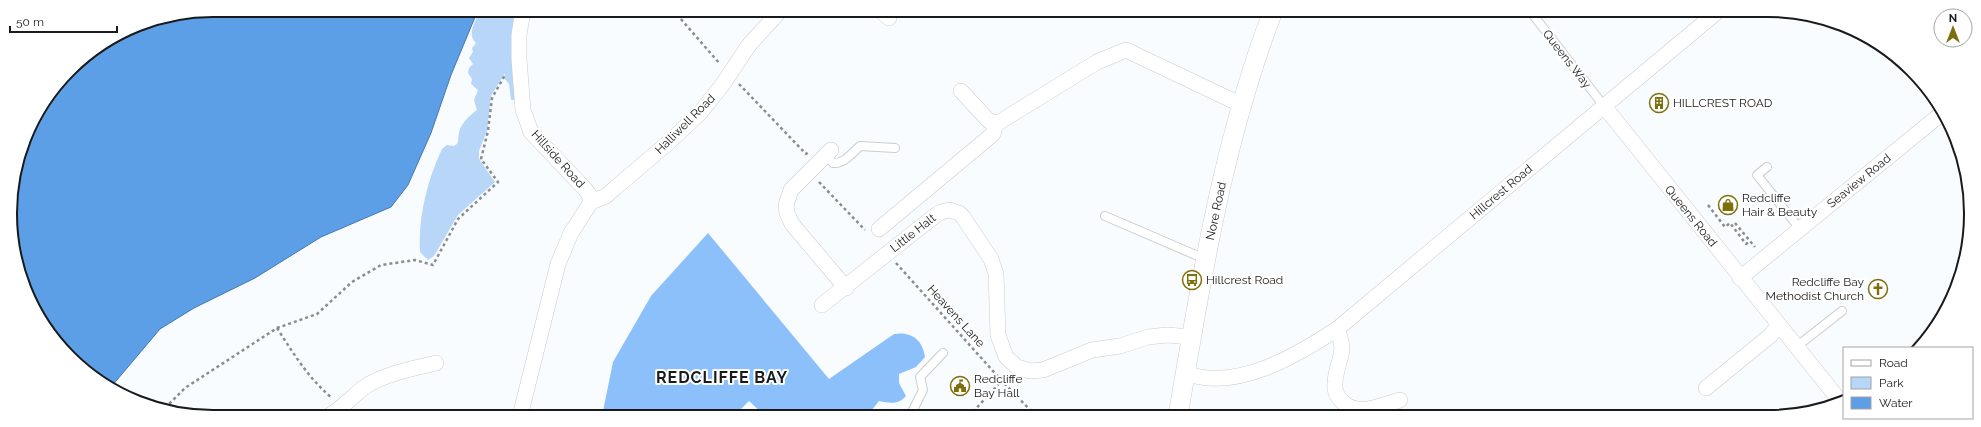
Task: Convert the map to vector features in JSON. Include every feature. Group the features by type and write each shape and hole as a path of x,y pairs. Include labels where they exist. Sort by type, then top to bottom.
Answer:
{"street":[{"name":"Hillside Road","path":"522,17 519,35 519,59 523,110 528,124 531,132 585,189 590,196 591,202 571,233 558,264 522,410"},
{"name":"Halliwell Road","path":"591,202 606,196 668,143 700,112 720,88 749,45 775,17"},
{"name":"Nore Road","path":"1179,410 1206,259 1224,176 1255,60 1271,17"},
{"name":"Hillcrest Road","path":"1185,373 1210,379 1254,371 1273,365 1304,351 1337,329 1711,17"},
{"path":"961,92 989,121 996,123 1004,120 1097,62 1126,50 1242,105"},
{"name":"Queens Road","path":"1604,106 1740,278 1837,397"},
{"name":"Seaview Road","path":"1740,278 1939,116"},
{"path":"872,230 993,134 996,123"},
{"path":"822,154 791,190 787,200 787,213 792,224 846,288"},
{"name":"Little Halt","path":"822,305 846,288 936,215 950,210 959,213 991,259 996,274 998,335 1006,357 1022,369 1043,370 1092,350 1120,346 1148,337 1167,335 1192,337"},
{"path":"1337,329 1342,348 1335,382 1336,395 1342,402 1359,409 1366,410"},
{"path":"1725,383 1782,329"},
{"path":"1706,388 1770,335 1782,329"},
{"path":"344,410 367,385 423,373 436,363"},
{"path":"1384,410 1400,400"}],"lane":[{"name":"Queens Way","path":"1535,17 1604,106"},
{"path":"822,154 833,163 837,164 842,162 860,146 895,148"},
{"path":"1767,167 1757,175 1800,229"},
{"path":"1105,216 1206,259"},
{"path":"1796,347 1842,311"},
{"path":"913,410 923,390 920,377 943,353"}],"path":[{"path":"679,17 712,55"},
{"path":"169,404 185,388 277,328 317,314 352,282 381,265 415,260 433,265 458,219 498,182 481,159 488,131 492,98 506,73"},
{"path":"746,92 806,154 822,154"},
{"path":"817,180 872,230"},
{"path":"1708,206 1725,227 1730,223 1746,244 1750,241"},
{"path":"1735,223 1756,248"},
{"name":"Heavens Lane","path":"898,265 1001,380 1030,410"},
{"path":"277,328 291,351 312,378 342,410"},
{"path":"974,410 1001,380"}],"green space":[{"path":"477,17 516,17 515,100 511,100 509,84 504,78 505,73 491,96 487,131 479,151 479,159 495,182 458,215 434,256 428,260 420,252 420,226 428,186 442,149 447,145 454,146 457,144 462,125 477,110 474,100 478,90 471,84 472,79 468,73 469,68 473,64 469,58 473,52 472,48 476,43 472,36 474,23"}],"shaded area":[{"path":"708,233 829,379 894,334 900,333 911,335 919,341 925,357 916,367 899,374 899,383 906,396 903,399 890,403 879,401 872,410 759,410 749,401 740,410 603,410 613,362 651,296"}],"water":[{"path":"201,17 475,17 451,75 431,133 408,185 391,207 321,237 255,278 194,308 160,329 114,383 84,361 66,343 43,312 27,277 17,226 17,201 27,150 43,115 50,104 66,84 84,66 115,43 138,32 150,27 175,21"}],"place":[{"name":"HILLCREST ROAD","path":"1659,103"},
{"name":"Redcliffe Hair & Beauty","path":"1728,205"},
{"name":"Hillcrest Road","path":"1192,280"},
{"name":"Redcliffe Bay Methodist Church","path":"1878,289"},
{"name":"Redcliffe Bay Hall","path":"960,386"}],"district":[{"name":"REDCLIFFE BAY","path":"722,377"}]}
